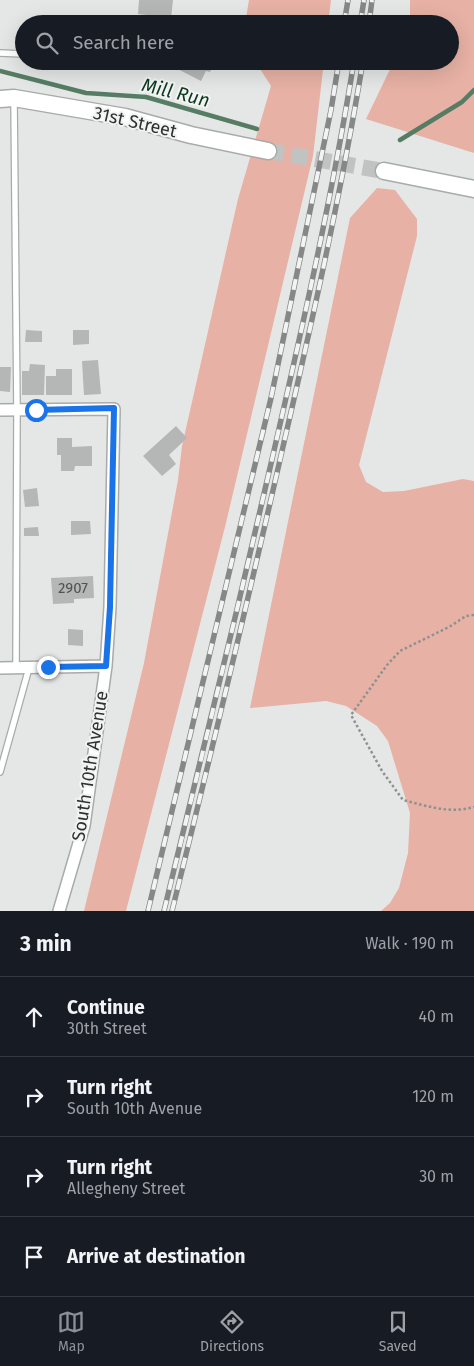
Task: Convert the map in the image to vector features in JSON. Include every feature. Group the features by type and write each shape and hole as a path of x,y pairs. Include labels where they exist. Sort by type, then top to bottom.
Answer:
{"main road":[{"name":"31st Street","path":"7,98 125,117 192,136 268,151"},
{"path":"384,171 474,189"}],"street":[{"name":"South 10th Avenue","path":"17,410 114,408 110,607 106,666 84,826 59,911"},
{"path":"0,410 17,410"},
{"path":"0,668 106,666"}],"lane":[{"path":"0,53 15,54"},
{"path":"7,98 17,410 16,668"},
{"path":"0,772 29,668"}],"path":[{"path":"474,615 466,616 449,627 400,651 387,664 351,715 382,771 403,800 443,810 460,811 474,807"}],"shaded area":[{"path":"249,0 331,0 329,15 246,15"},
{"path":"410,0 474,0 474,153 366,119 390,70 459,70 459,15 410,15"},
{"path":"261,70 323,70 313,156 225,527 126,911 84,911 144,663 178,480 182,446 238,199 271,86"},
{"path":"377,188 395,190 417,219 417,236 359,465 366,482 383,492 404,491 463,479 474,481 474,911 381,911 390,903 399,888 408,853 410,813 388,741 377,726 346,706 326,701 250,708 350,218"}],"building":[{"path":"139,0 173,0 171,15 138,14"},
{"path":"180,70 211,70 210,72 206,71 201,81"},
{"path":"26,330 42,331 42,342 25,342"},
{"path":"73,330 89,330 89,344 73,345"},
{"path":"98,360 101,394 84,395 82,361"},
{"path":"30,364 45,365 44,395 22,395 22,371 29,371"},
{"path":"0,367 11,367 10,392 0,391"},
{"path":"56,369 72,369 72,395 46,395 46,376 56,376"},
{"path":"176,426 187,438 169,455 176,464 162,476 143,456"},
{"path":"57,438 72,438 72,447 92,446 92,466 75,466 74,471 61,471 61,455 57,455"},
{"path":"37,488 39,506 25,507 23,490"},
{"path":"71,521 90,521 91,534 71,535"},
{"path":"38,527 39,536 24,536 24,528"},
{"path":"93,576 94,598 74,599 74,603 53,604 51,578"},
{"path":"68,629 83,630 83,646 68,645"}],"waterway":[{"name":"Mill Run","path":"0,71 86,93 146,97 257,129"},
{"name":"Mill Run","path":"400,140 462,102 474,90"}],"tunnel":[{"path":"268,151 384,171"}],"railway":[{"path":"346,15 348,0"},
{"path":"362,15 364,0"},
{"path":"370,15 372,0"},
{"path":"148,911 271,398 331,110 338,70"},
{"path":"164,911 293,367 326,214 352,70"},
{"path":"172,911 244,616 306,344 337,203 362,70"}],"route":[{"path":"36,410 114,408 110,607 106,666 48,667"}]}
